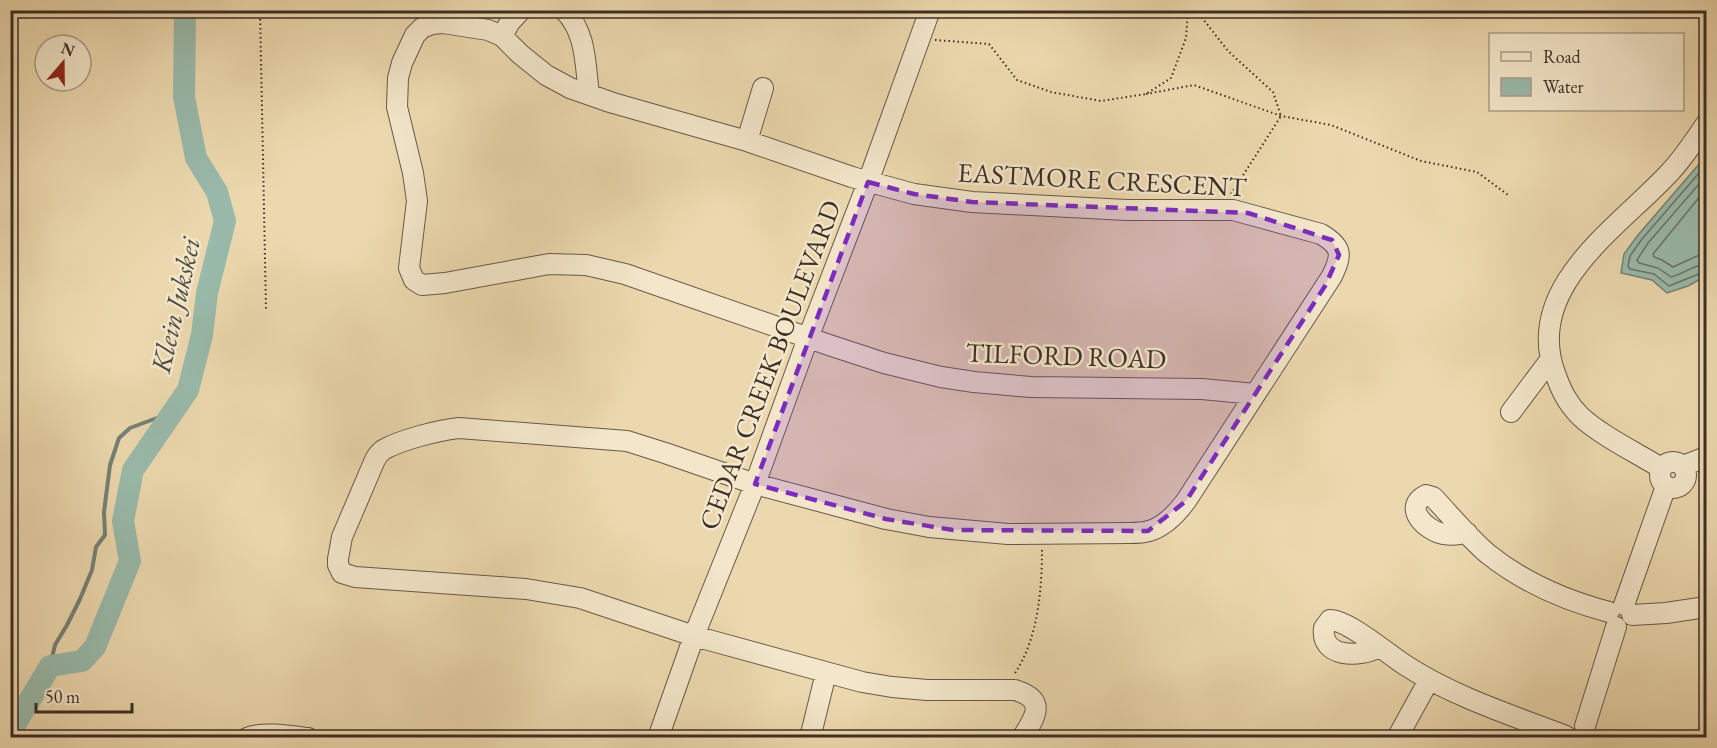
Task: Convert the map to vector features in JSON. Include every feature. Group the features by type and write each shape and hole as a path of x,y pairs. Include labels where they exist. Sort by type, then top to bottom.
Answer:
{"street":[{"path":"502,36 510,22 521,10"},
{"path":"564,10 584,45 589,94"},
{"name":"CEDAR CREEK BOULEVARD","path":"658,738 694,636 755,484 868,182 930,10"},
{"name":"TILFORD ROAD","path":"502,36 488,30 444,23 432,24 422,28 415,35 402,63 398,78 397,107 416,190 409,268 414,280 422,285 549,264 586,265 625,274 808,338 919,372 974,382 1031,387 1202,388 1255,394"},
{"name":"EASTMORE CRESCENT","path":"502,36 546,75 570,88 747,141 868,182 914,194 972,202 1127,210 1233,210 1321,234 1337,246 1339,255 1332,276 1186,501 1178,511 1158,527 1148,531 1043,534 981,532 907,523 755,484 627,441 477,429 444,429 393,446 378,455 342,537 338,552 338,565 342,573 355,577 552,592 580,598 694,636"},
{"path":"747,141 763,88"},
{"path":"1664,477 1582,418 1571,406 1562,393 1550,360 1549,334 1556,302 1564,284 1586,255 1671,171 1707,124"},
{"path":"1511,412 1550,360"},
{"path":"1379,647 1429,680 1465,698 1566,737 1574,727 1590,732 1620,615 1664,477 1664,464 1674,462 1683,466 1707,457"},
{"path":"1467,533 1490,555 1523,577 1566,598 1620,615 1666,613 1707,607"},
{"path":"694,636 862,682 927,690 1015,690 1028,695 1036,702 1035,716 1022,738"},
{"path":"810,738 826,673"},
{"path":"1397,738 1429,680"},
{"path":"247,738 253,735 266,735 308,738"}],"path":[{"path":"261,10 266,309"},
{"path":"1146,94 1171,78 1186,38 1188,10"},
{"path":"1196,10 1227,51 1273,92 1281,116"},
{"path":"919,39 989,44 1017,80 1051,92 1101,101 1194,85 1281,116 1331,125 1421,161 1477,172 1508,195"},
{"path":"1221,209 1281,116"},
{"path":"1000,690 1016,672 1029,645 1042,578 1043,534"}],"highlighted area":[{"path":"868,182 914,194 972,202 1248,213 1332,240 1339,255 1325,286 1186,501 1148,531 953,530 886,519 755,484"}],"water":[{"path":"1706,156 1706,276 1688,286 1667,293 1652,280 1621,273 1624,254"}],"waterway":[{"name":"Klein Jukskei","path":"10,733 50,666 82,661 95,647 130,561 123,521 133,470 188,390 202,335 207,293 225,221 217,192 196,158 184,97 185,10"},
{"path":"50,666 55,645 80,599 92,570 96,547 105,535 104,512 110,465 119,438 130,428 173,412"}]}
